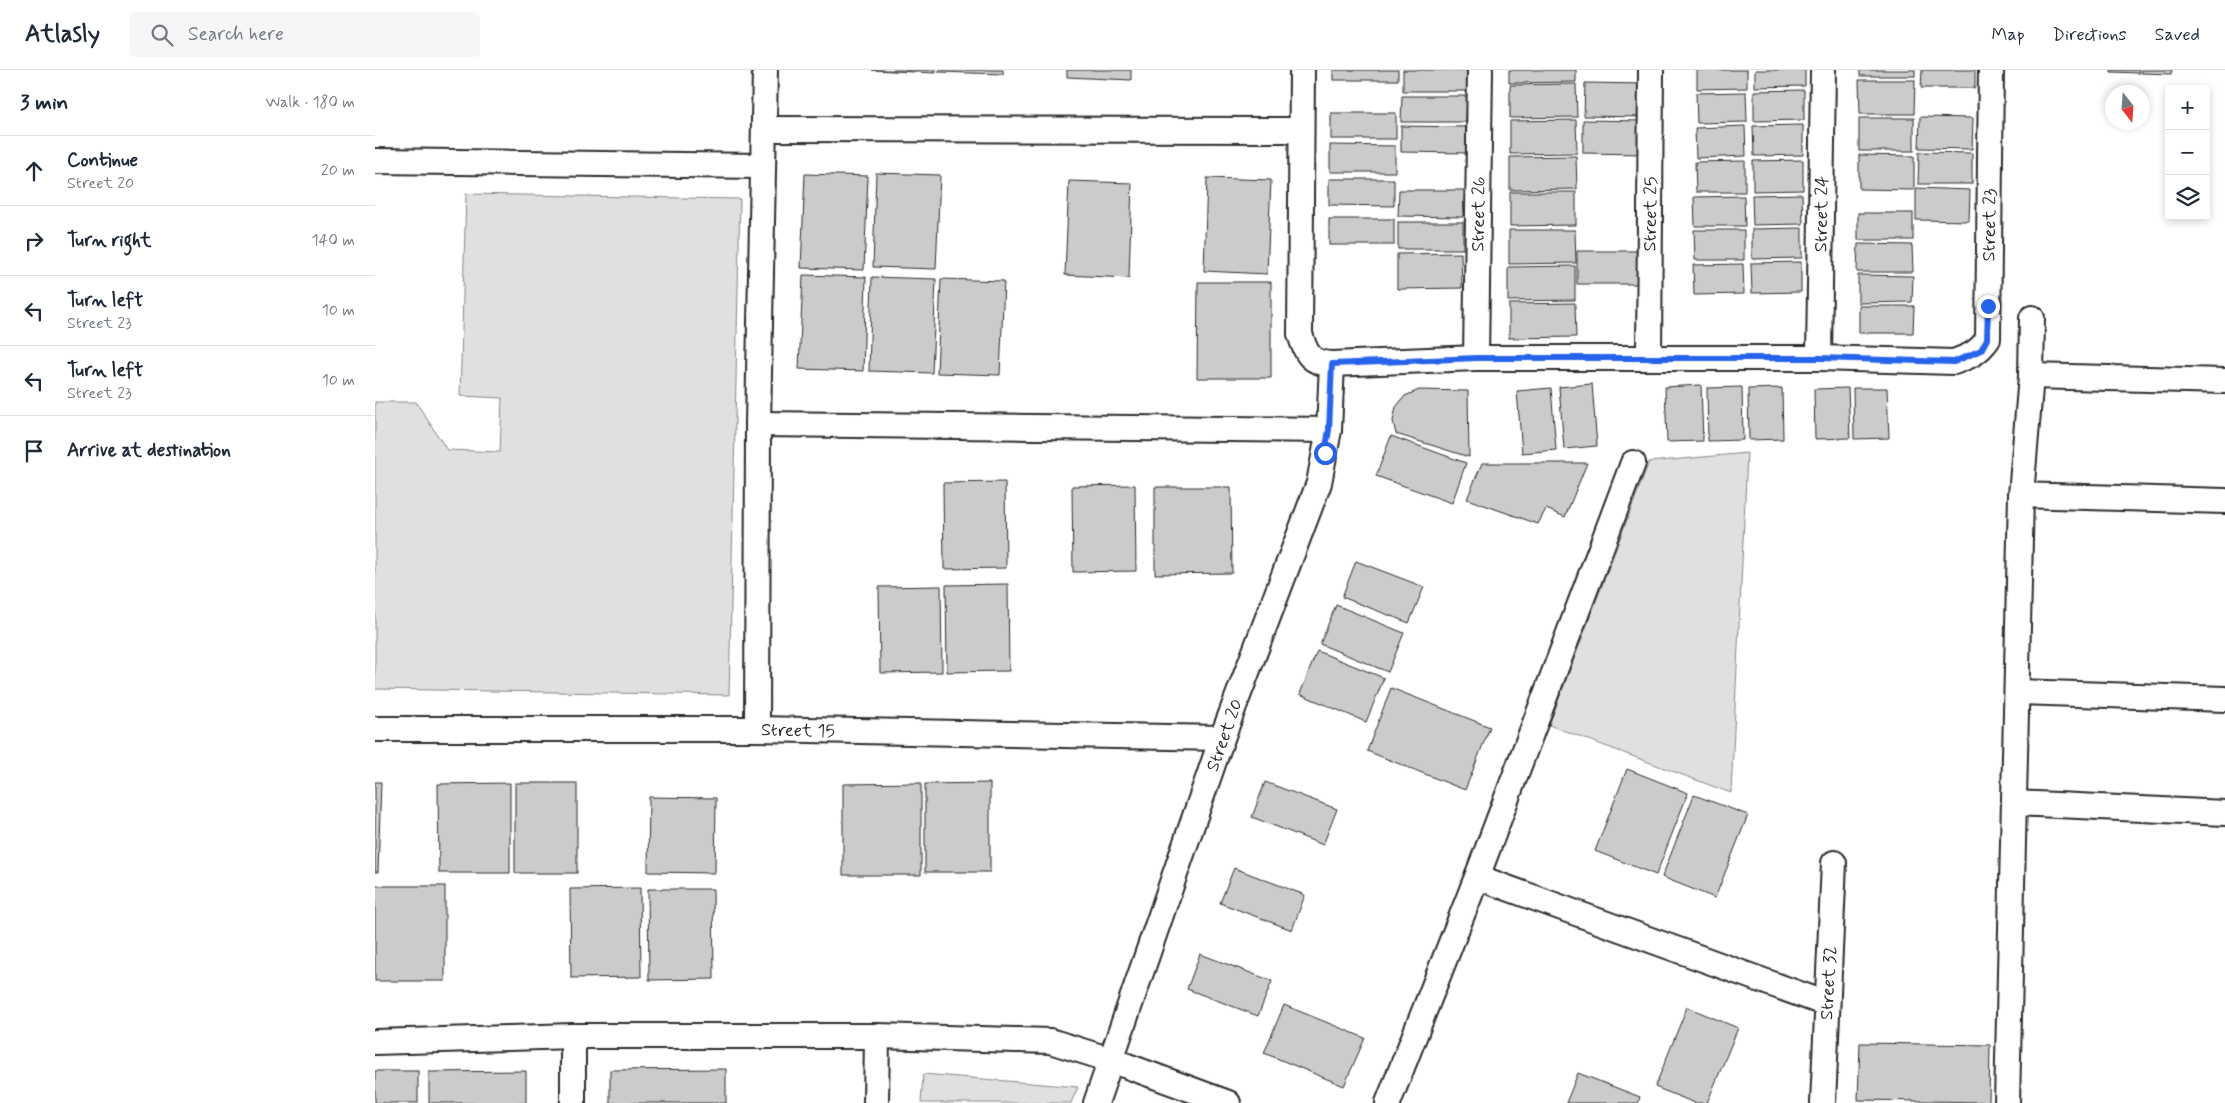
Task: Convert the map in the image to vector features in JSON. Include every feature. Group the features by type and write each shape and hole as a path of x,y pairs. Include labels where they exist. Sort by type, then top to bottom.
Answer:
{"street":[{"path":"757,729 758,424 765,70"},
{"path":"1301,70 1299,334 1304,348 1311,358 1319,363 1477,358 1819,358"},
{"name":"Street 26","path":"1477,358 1480,70"},
{"name":"Street 25","path":"1649,358 1651,70"},
{"name":"Street 24","path":"1819,358 1823,70"},
{"name":"Street 23","path":"1819,358 1954,362 1981,350 1987,339 1991,70"},
{"path":"765,129 1301,130"},
{"path":"375,161 763,166"},
{"path":"2007,1103 2021,495 2031,376 2032,318"},
{"name":"Street 20","path":"1096,1103 1222,738 1319,483 1329,430 1332,364"},
{"path":"2031,376 2225,381"},
{"path":"758,424 1329,430"},
{"path":"1388,1103 1477,877 1633,463"},
{"path":"2021,495 2225,501"},
{"path":"2017,692 2225,699"},
{"name":"Street 15","path":"375,729 757,729 1222,738"},
{"path":"2014,803 2225,813"},
{"name":"Street 32","path":"1823,1103 1834,863"},
{"path":"1477,877 1827,1004"},
{"path":"375,1042 573,1036 877,1036 1050,1041 1111,1060 1228,1103"},
{"path":"573,1036 573,1103"},
{"path":"876,1103 877,1036"}],"shaded area":[{"path":"466,194 740,199 729,695 375,689 375,402 416,402 447,450 500,452 502,398 460,396"},
{"path":"1747,453 1731,793 1549,725 1649,462"},
{"path":"923,1074 1078,1087 1071,1103 921,1103"}],"building":[{"path":"872,70 936,70 936,73"},
{"path":"939,70 1003,70 1003,74 939,72"},
{"path":"1067,70 1131,70 1131,80 1067,77"},
{"path":"1333,70 1398,70 1398,80 1333,80"},
{"path":"1403,70 1468,70 1467,91 1403,91"},
{"path":"1509,70 1576,70 1576,82 1509,83"},
{"path":"1697,70 1747,70 1747,88 1697,89"},
{"path":"1755,70 1805,70 1805,86 1755,87"},
{"path":"1860,70 1915,70 1915,76 1860,76"},
{"path":"1922,70 1975,70 1975,88 1921,88"},
{"path":"2111,70 2139,70 2139,73 2111,72"},
{"path":"2141,70 2172,70 2171,74 2141,73"},
{"path":"1859,80 1915,80 1914,114 1860,114"},
{"path":"1585,83 1645,84 1644,117 1584,116"},
{"path":"1576,84 1577,117 1510,118 1510,85"},
{"path":"1804,90 1804,120 1754,121 1754,91"},
{"path":"1746,92 1747,122 1697,123 1696,93"},
{"path":"1402,96 1467,96 1466,122 1401,122"},
{"path":"1331,113 1396,113 1396,139 1331,139"},
{"path":"1920,117 1973,118 1972,149 1919,148"},
{"path":"1859,118 1914,118 1914,151 1859,151"},
{"path":"1576,120 1577,153 1510,154 1510,121"},
{"path":"1583,120 1643,121 1643,154 1583,153"},
{"path":"1803,125 1803,155 1754,156 1753,126"},
{"path":"1401,126 1466,127 1466,153 1401,152"},
{"path":"1745,126 1746,156 1696,158 1695,128"},
{"path":"1330,145 1395,146 1395,172 1330,172"},
{"path":"1919,152 1972,153 1972,184 1918,184"},
{"path":"1859,155 1914,156 1914,190 1859,189"},
{"path":"1576,156 1577,189 1510,190 1510,157"},
{"path":"1803,160 1803,190 1753,191 1753,161"},
{"path":"1745,161 1745,192 1696,192 1695,162"},
{"path":"876,173 940,175 936,269 873,267"},
{"path":"805,174 868,176 864,270 801,268"},
{"path":"1207,178 1271,180 1267,274 1204,271"},
{"path":"1329,179 1394,179 1394,206 1329,205"},
{"path":"1069,181 1132,183 1129,278 1065,275"},
{"path":"1916,188 1970,190 1969,221 1916,220"},
{"path":"1399,190 1464,190 1463,217 1398,216"},
{"path":"1510,192 1576,192 1576,225 1510,226"},
{"path":"1802,194 1803,224 1753,225 1752,195"},
{"path":"1744,196 1745,226 1695,226 1694,197"},
{"path":"1858,213 1913,213 1913,240 1858,240"},
{"path":"1329,219 1394,219 1394,245 1329,245"},
{"path":"1398,222 1463,222 1463,249 1398,249"},
{"path":"1802,228 1802,258 1752,259 1752,229"},
{"path":"1509,230 1575,230 1576,263 1509,264"},
{"path":"1694,230 1744,230 1744,260 1695,260"},
{"path":"1858,244 1912,245 1913,272 1857,272"},
{"path":"1577,251 1638,251 1637,284 1577,284"},
{"path":"1461,253 1462,288 1397,289 1397,254"},
{"path":"1801,262 1801,292 1752,293 1751,263"},
{"path":"1743,264 1744,294 1694,295 1693,265"},
{"path":"1575,266 1575,300 1508,301 1508,267"},
{"path":"803,275 866,277 863,371 799,369"},
{"path":"1858,275 1913,276 1912,302 1858,303"},
{"path":"872,277 936,279 932,373 869,371"},
{"path":"941,279 1004,281 1000,375 937,373"},
{"path":"1198,282 1271,282 1271,378 1197,378"},
{"path":"1575,303 1576,337 1509,338 1509,304"},
{"path":"1859,306 1914,306 1913,333 1859,333"},
{"path":"1592,384 1597,446 1564,449 1559,387"},
{"path":"1701,385 1703,441 1667,442 1665,387"},
{"path":"1742,387 1743,440 1708,441 1707,388"},
{"path":"1551,388 1556,450 1522,453 1517,391"},
{"path":"1782,388 1783,439 1749,440 1748,389"},
{"path":"1848,388 1850,438 1815,439 1814,389"},
{"path":"1853,388 1887,388 1889,438 1854,439"},
{"path":"1419,390 1468,391 1469,457 1396,434 1393,421 1396,407 1405,396"},
{"path":"1391,436 1466,463 1452,503 1376,476"},
{"path":"1482,463 1587,463 1565,517 1546,509 1538,524 1467,499"},
{"path":"1005,482 1006,568 944,569 943,483"},
{"path":"1135,485 1136,571 1073,572 1072,486"},
{"path":"1155,487 1231,487 1232,573 1155,574"},
{"path":"1356,561 1424,587 1409,623 1342,597"},
{"path":"1008,584 1009,671 947,672 946,585"},
{"path":"941,586 942,672 880,673 879,587"},
{"path":"1336,605 1404,633 1388,672 1320,644"},
{"path":"1317,651 1384,678 1366,722 1300,694"},
{"path":"1391,688 1490,727 1465,790 1367,751"},
{"path":"1627,769 1688,793 1656,875 1595,851"},
{"path":"375,782 381,782 378,872 375,872"},
{"path":"1265,782 1337,809 1323,845 1252,817"},
{"path":"510,783 510,873 439,873 438,784"},
{"path":"515,783 577,783 577,873 515,873"},
{"path":"921,783 921,875 843,875 843,784"},
{"path":"990,783 990,872 925,872 925,784"},
{"path":"1694,795 1748,815 1715,898 1662,877"},
{"path":"649,797 716,798 715,873 648,872"},
{"path":"1234,868 1305,895 1292,930 1220,903"},
{"path":"375,886 445,886 445,981 375,981"},
{"path":"640,888 641,977 571,978 570,889"},
{"path":"648,889 713,889 714,979 649,980"},
{"path":"1200,954 1272,981 1258,1016 1187,989"},
{"path":"1284,1005 1365,1038 1344,1086 1264,1053"},
{"path":"1687,1007 1738,1028 1707,1103 1695,1103 1655,1087"},
{"path":"1860,1043 1990,1045 1989,1102 1858,1100"},
{"path":"726,1069 726,1103 610,1103 610,1070"},
{"path":"375,1071 418,1071 418,1103 375,1103"},
{"path":"526,1071 526,1103 429,1103 429,1072"},
{"path":"1578,1073 1640,1097 1638,1103 1566,1103"}],"route":[{"path":"1325,453 1329,430 1332,364 1477,358 1819,358 1954,362 1981,350 1987,339 1988,306"}]}
